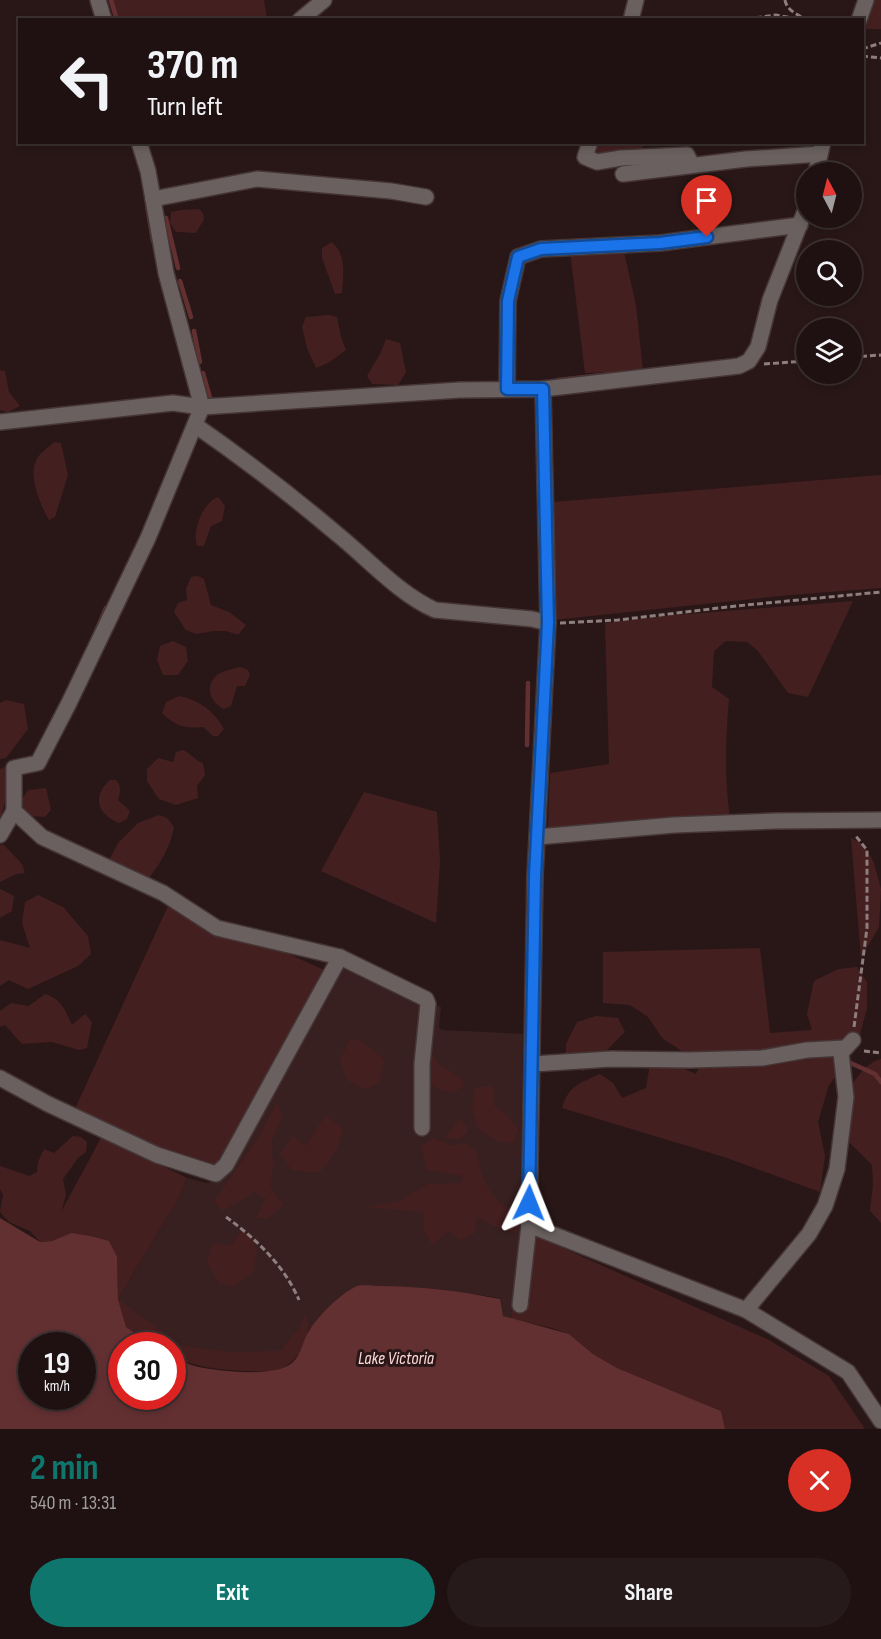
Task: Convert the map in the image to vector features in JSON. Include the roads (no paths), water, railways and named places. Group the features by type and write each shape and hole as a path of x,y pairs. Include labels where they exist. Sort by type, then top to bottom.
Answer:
{"street":[{"path":"98,0 103,18"},
{"path":"302,18 324,0"},
{"path":"632,18 636,0"},
{"path":"860,18 866,0"},
{"path":"0,835 14,811 14,768 38,763 148,538 202,407 166,273 148,171 140,144"},
{"path":"589,144 585,157 597,162 621,158 687,155 692,165"},
{"path":"623,174 822,148"},
{"path":"153,199 257,179 391,191 426,197"},
{"path":"507,389 508,301 518,257 541,249 660,243 796,226"},
{"path":"0,422 173,403 202,407 460,390 543,389 739,366 749,361 758,347 770,300 799,228"},
{"path":"520,1305 529,1225 537,837 548,623 543,389"},
{"path":"195,425 249,463 426,606 435,610 532,619 548,623"},
{"path":"14,811 42,837 164,893 217,928 340,957 427,1001 422,1064 422,1128"},
{"path":"537,837 674,825 881,820"},
{"path":"0,1078 48,1104 157,1155 216,1174 226,1165 340,957"},
{"path":"533,1065 611,1059 762,1058 849,1044 841,1053 846,1097 837,1169 825,1206 809,1234 746,1310"},
{"path":"529,1225 746,1310 848,1372 881,1421"}],"water":[{"name":"Lake Victoria","path":"0,1218 40,1242 52,1241 71,1233 109,1241 117,1257 118,1299 126,1327 133,1332 108,1332 108,1410 186,1410 186,1363 198,1367 233,1371 260,1372 284,1368 295,1359 313,1325 329,1306 355,1287 363,1285 454,1291 500,1299 503,1316 569,1334 593,1354 617,1368 721,1411 725,1429 0,1429"}],"waterway":[{"path":"111,0 116,18"},
{"path":"147,205 153,241"},
{"path":"166,218 178,268"},
{"path":"180,281 191,317"},
{"path":"194,331 200,362"},
{"path":"203,373 211,401"},
{"path":"558,380 612,374"},
{"path":"96,631 106,608"},
{"path":"527,745 528,683"},
{"path":"844,1060 875,1074 881,1082"}]}
